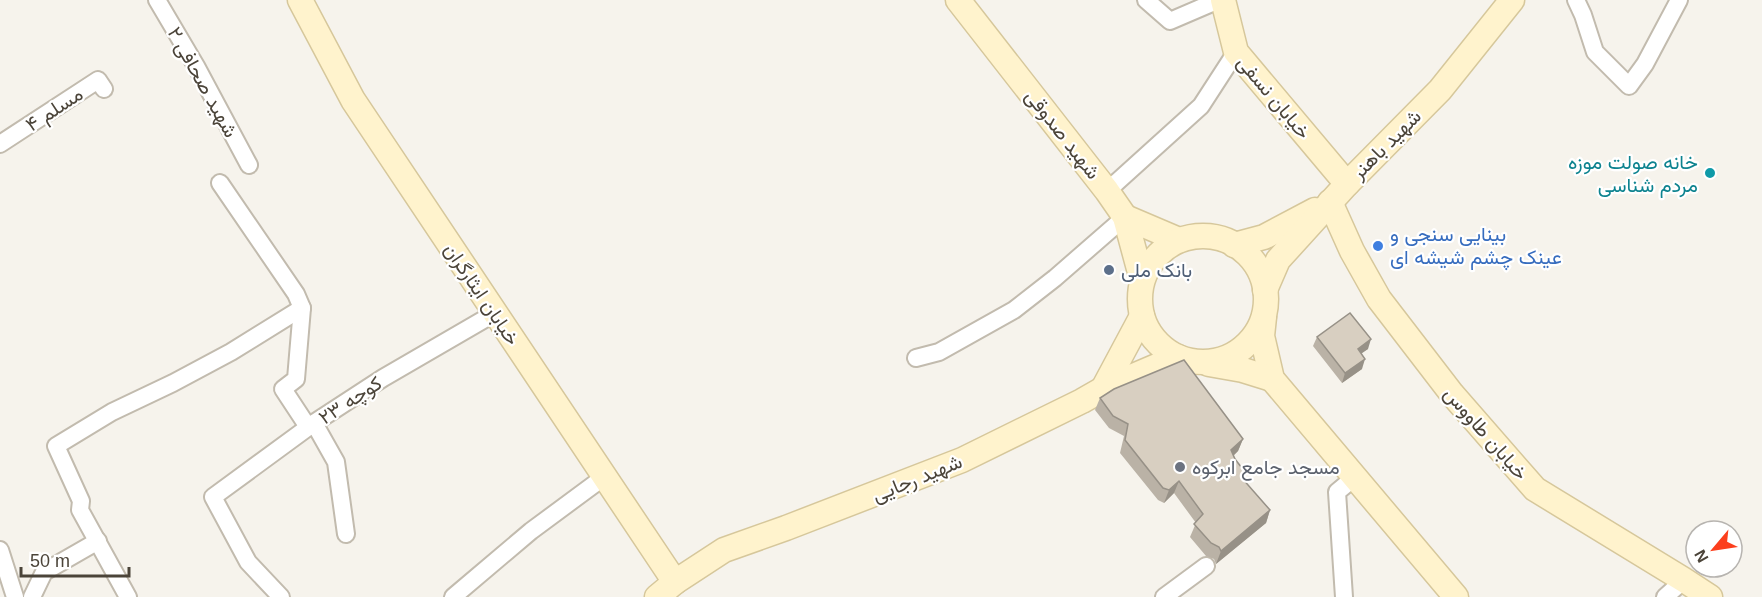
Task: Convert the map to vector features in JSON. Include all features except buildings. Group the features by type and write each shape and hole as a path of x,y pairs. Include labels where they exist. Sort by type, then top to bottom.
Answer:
{"street":[{"name":"شهید صحافی ۲","path":"157,0 196,66 249,165"},
{"name":"خیابان ایثارگران","path":"300,0 353,100 604,477 666,589"},
{"name":"شهید صدوقی","path":"958,0 1125,217 1142,280"},
{"path":"1146,0 1170,21 1221,0"},
{"name":"خیابان نسفی","path":"1221,0 1236,52 1347,183"},
{"name":"شهید باهنر","path":"1265,300 1278,260 1347,183 1440,90 1512,0"},
{"path":"1576,0 1595,52 1629,86 1645,64 1679,0"},
{"path":"1107,191 1201,106 1236,52"},
{"name":"مسلم ۴","path":"0,143 98,80 104,89"},
{"path":"220,183 296,294 302,308 296,379 283,389 336,462 346,534"},
{"path":"1234,245 1264,237 1330,202"},
{"name":"خیابان طاووس","path":"1330,202 1352,251 1380,300 1452,394 1535,489 1710,597"},
{"path":"916,358 939,352 1014,310 1055,278 1125,217 1179,240"},
{"path":"1272,379 1243,370 1188,360 1161,347 1149,333 1142,316 1139,298 1142,280 1150,264 1163,250 1179,240 1198,236 1217,238 1234,245 1249,256 1260,272 1265,300 1262,336 1272,379 1456,597"},
{"path":"1188,360 1216,362 1242,349 1260,327 1265,300"},
{"path":"128,597 80,510 81,501 56,446 112,412 231,352 302,308"},
{"name":"کوچه ۲۳","path":"281,597 248,562 213,497 311,425 383,378 495,313"},
{"path":"1103,389 1142,316"},
{"name":"شهید رجایی","path":"666,589 724,550 962,460 1103,389 1188,360"},
{"path":"453,597 531,531 604,477"},
{"path":"1344,597 1337,492 1355,477"},
{"path":"32,597 44,572 98,541"},
{"path":"0,550 15,597"},
{"path":"1164,597 1206,566"},
{"path":"1665,597 1684,580"}],"place":[{"name":"خانه صولت موزه مردم شناسی","path":"1710,173"},
{"name":"بینایی سنجی و عینک چشم شیشه ای","path":"1378,246"},
{"name":"بانک ملی","path":"1109,270"},
{"name":"مسجد جامع ابرکوه","path":"1180,467"}]}
